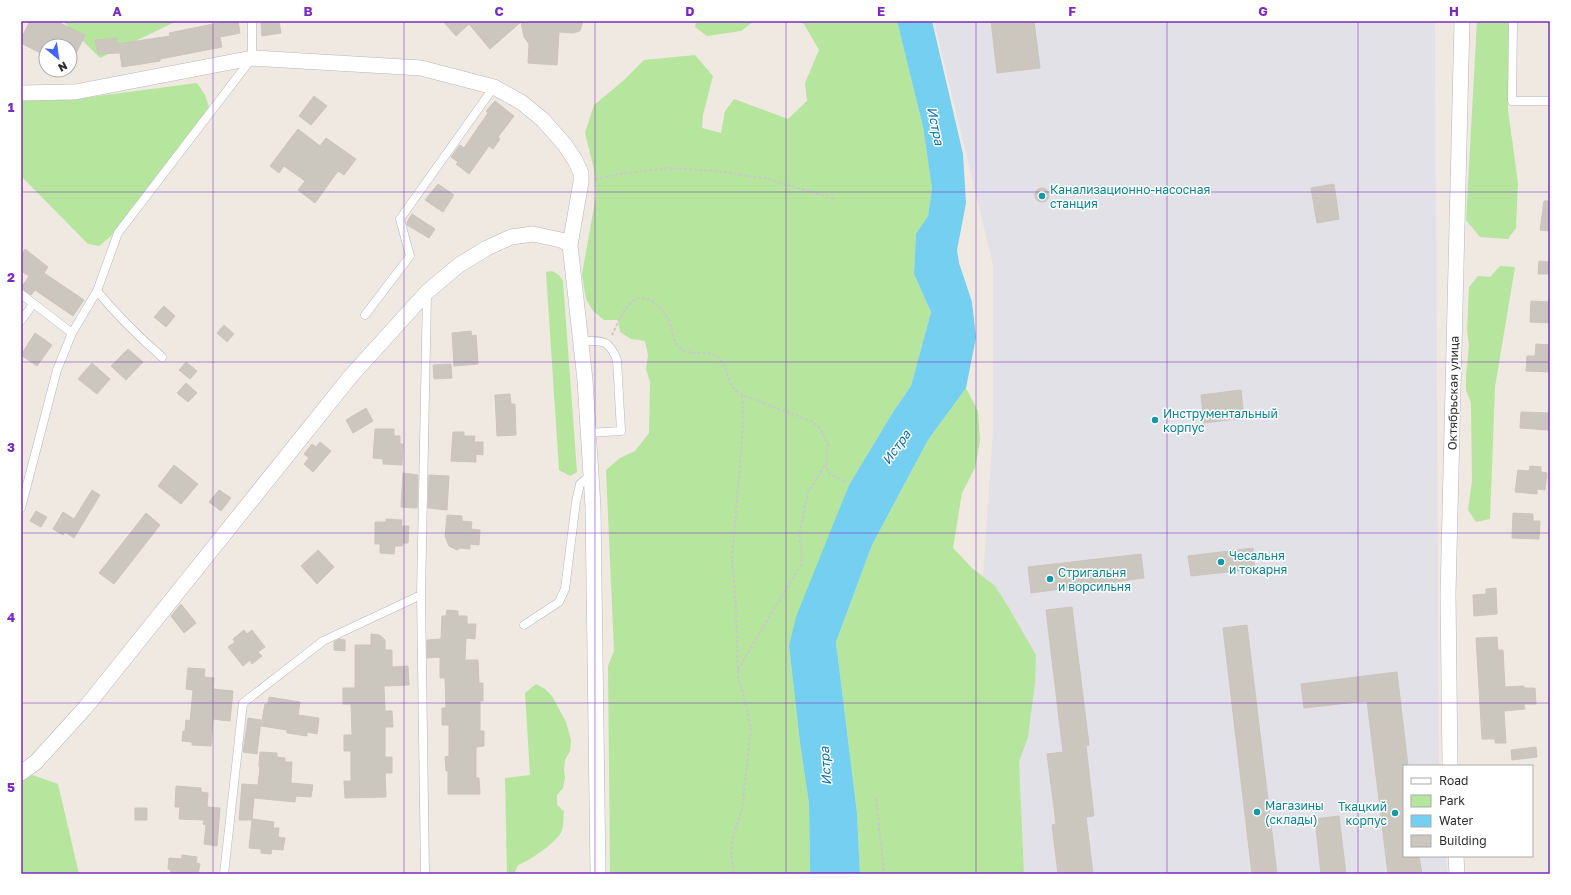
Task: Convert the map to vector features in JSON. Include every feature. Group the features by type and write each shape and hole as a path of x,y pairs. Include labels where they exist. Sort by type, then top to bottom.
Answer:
{"street":[{"name":"Октябрьская улица","path":"1450,765 1448,594 1462,21"},
{"path":"21,93 75,92 252,58 421,68 494,87 520,102 543,120 565,145 575,160 581,173 581,182 570,246 581,341 593,507 598,874"},
{"path":"21,773 36,762 85,708 350,377 427,292 459,265 487,248 511,237 533,234 549,236 561,240 570,246"},
{"path":"1456,857 1457,874"}],"lane":[{"path":"21,508 57,370 72,333 97,291 118,234 252,58 252,21"},
{"path":"1513,21 1512,101 1550,101"},
{"path":"365,315 410,256 400,218 494,87"},
{"path":"97,291 140,337 162,357"},
{"path":"425,874 420,595 427,292"},
{"path":"21,294 72,333"},
{"path":"21,321 33,304"},
{"path":"581,341 600,341 607,343 617,360 621,431 588,433"},
{"path":"524,625 559,602 565,589 576,502 580,484 591,475"},
{"path":"224,874 243,703 323,641 420,595"}],"path":[{"path":"581,182 626,172 676,168 715,171 768,179 835,199"},
{"path":"607,343 628,304 636,298 646,298 662,310 669,322 674,340 680,348 688,352 707,353 717,356 723,363 734,389 742,395 811,421 819,427 828,444 826,464 828,473 846,482"},
{"path":"734,874 731,855 734,833 742,809 751,728 738,679 736,606 732,559 742,440 742,395"},
{"path":"738,670 801,565 802,555 799,535 808,492 826,464"},
{"path":"876,798 884,874"}],"shaded area":[{"path":"934,21 1435,21 1439,765 1403,765 1403,857 1446,857 1448,874 963,874 993,430 993,265"}],"green space":[{"path":"63,21 177,21 100,58"},
{"path":"696,21 754,21 741,31 707,36 695,27"},
{"path":"797,21 897,21 923,127 932,189 928,216 916,235 914,274 931,312 911,386 893,412 849,485 789,646 800,743 809,804 810,874 610,874 608,666 614,651 606,470 620,458 635,451 649,433 650,382 646,369 648,355 645,341 631,339 620,332 618,320 604,320 593,311 586,299 582,274 596,196 594,169 585,133 594,105 623,81 644,60 695,55 713,76 703,115 702,128 721,133 725,111 734,99 788,119 807,101 805,83 819,50 804,24"},
{"path":"1477,21 1511,21 1508,110 1518,183 1516,228 1508,239 1480,237 1466,220"},
{"path":"197,83 205,95 209,107 111,236 99,246 88,244 21,176 21,99 90,97"},
{"path":"1500,266 1515,267 1495,387 1490,519 1476,522 1468,510 1472,481 1471,403 1466,390 1469,345 1467,331 1469,287 1478,276 1490,277"},
{"path":"552,271 559,275 563,281 577,472 570,476 559,470 546,272"},
{"path":"966,388 978,411 980,441 975,468 962,493 953,548 972,568 995,586 1036,655 1035,683 1028,737 1019,762 1024,874 860,874 857,813 836,642 872,545 928,440"},
{"path":"536,684 545,689 552,696 566,722 571,740 570,751 565,760 565,778 563,788 557,795 557,805 564,811 563,826 560,834 550,845 518,865 514,874 507,874 505,778 530,775 525,693"},
{"path":"21,771 58,784 79,874 21,874"}],"water":[{"name":"Истра","path":"897,21 932,21 963,154 966,203 957,250 959,263 972,302 976,337 966,388 928,440 872,545 836,642 857,813 860,874 810,874 809,804 800,743 789,646 796,617 849,485 893,412 911,386 931,312 914,274 916,234 928,216 932,189 923,127"}],"building":[{"path":"30,21 56,21 85,35 78,49 78,38 38,38 38,52 21,43 21,39"},
{"path":"223,21 238,21 240,33 220,37 222,47 160,59 160,61 122,67 120,53 98,54 95,40 117,38 117,44 170,36 169,33"},
{"path":"279,21 281,33 262,36 261,23"},
{"path":"443,21 583,21 580,31 573,33 559,32 557,65 528,63 529,44 524,37 521,22 490,49 469,24 456,36"},
{"path":"991,21 1034,21 1040,68 997,73"},
{"path":"314,96 327,106 311,125 299,116"},
{"path":"495,101 514,116 498,137 500,139 493,149 489,146 469,174 456,164 458,162 451,157 460,145 464,148 488,113 486,111"},
{"path":"298,129 320,146 326,138 356,159 344,175 338,171 315,203 298,190 305,181 284,166 279,173 270,166"},
{"path":"438,184 454,195 443,212 425,200"},
{"path":"1334,184 1339,219 1317,223 1311,188"},
{"name":"Канализационно-насосная станция","path":"1042,188 1047,190 1049,195 1047,200 1042,202 1037,200 1035,195 1037,190"},
{"path":"1544,201 1550,201 1550,231 1540,230"},
{"path":"412,214 435,229 429,238 407,225 407,222"},
{"path":"25,249 48,267 44,273 84,300 73,316 35,290 31,295 21,288 29,276 21,271 21,255"},
{"path":"1539,261 1550,262 1550,274 1538,274"},
{"path":"1531,301 1550,302 1550,323 1530,322"},
{"path":"164,306 175,316 166,327 154,317"},
{"path":"224,325 234,334 227,342 217,333"},
{"path":"471,331 472,336 476,335 478,364 454,366 452,333"},
{"path":"35,333 52,345 37,366 21,355"},
{"path":"1536,344 1550,345 1550,372 1526,371 1527,356 1535,356"},
{"path":"128,349 143,362 126,380 111,366"},
{"path":"186,362 197,371 190,379 179,370"},
{"path":"92,363 110,379 97,394 78,379"},
{"path":"451,364 452,378 434,379 433,365"},
{"path":"186,383 197,393 188,402 177,393"},
{"path":"1241,390 1244,418 1204,423 1201,395"},
{"path":"510,394 511,404 515,404 516,435 497,436 495,395"},
{"path":"366,408 373,421 353,433 346,420"},
{"path":"1521,412 1549,413 1549,430 1520,428"},
{"path":"375,429 394,429 394,436 400,436 400,444 403,444 402,465 383,464 383,459 373,458"},
{"path":"453,432 464,432 464,436 475,436 474,442 483,442 483,455 476,454 476,462 451,461"},
{"path":"320,442 331,451 313,472 304,464 309,458 304,454 312,444 316,447"},
{"path":"174,465 198,484 181,504 158,486"},
{"path":"1530,466 1541,467 1541,472 1547,473 1545,490 1537,489 1537,494 1515,492 1518,470 1529,471"},
{"path":"403,473 418,475 417,508 401,507"},
{"path":"429,475 449,476 447,510 428,508"},
{"path":"92,490 100,495 74,538 65,532 63,535 53,529 63,512 74,519"},
{"path":"219,490 231,498 221,511 209,502"},
{"path":"36,511 47,517 41,527 30,521"},
{"path":"146,513 160,525 114,584 99,573"},
{"path":"1513,513 1533,514 1533,521 1540,521 1539,539 1512,538"},
{"path":"447,515 462,516 462,521 472,522 471,529 480,530 479,545 470,544 470,549 460,548 457,550 449,546 445,536"},
{"path":"386,519 402,520 401,526 409,526 408,543 403,543 402,546 395,546 394,554 380,553 380,544 375,544 375,522 386,522"},
{"path":"1253,548 1255,569 1191,576 1188,556"},
{"path":"318,550 334,567 317,584 301,566"},
{"path":"1141,554 1144,578 1031,593 1028,567"},
{"path":"1496,588 1497,614 1474,616 1473,595 1486,594 1486,589"},
{"path":"181,604 196,623 184,633 171,616"},
{"path":"1072,607 1089,745 1086,746 1094,816 1086,817 1093,874 1058,874 1052,825 1056,824 1047,754 1063,752 1046,610"},
{"path":"447,610 458,611 458,616 467,616 467,624 476,624 475,639 466,638 465,660 478,660 479,683 483,683 483,701 480,701 480,731 484,731 484,746 476,747 476,778 479,778 480,794 448,794 448,771 446,771 445,757 449,756 449,725 442,725 442,708 446,708 445,678 440,678 440,657 427,658 427,640 441,639 442,616 446,616"},
{"path":"1247,625 1277,874 1252,874 1223,628"},
{"path":"244,630 247,634 252,630 265,647 258,652 262,656 252,664 250,660 243,666 228,647 235,642 233,639"},
{"path":"371,634 379,635 385,640 385,650 392,650 392,667 408,666 409,685 384,686 385,711 392,711 393,727 385,727 385,757 392,757 392,773 385,773 386,797 345,798 344,781 351,781 351,751 344,751 344,735 352,735 351,704 343,704 343,688 355,688 355,645 371,645"},
{"path":"1497,637 1498,650 1503,650 1505,687 1524,686 1524,688 1535,688 1536,704 1524,704 1525,709 1504,711 1506,743 1495,743 1495,739 1482,739 1476,638"},
{"path":"339,639 345,640 345,651 334,650 334,642"},
{"path":"188,668 205,669 204,677 214,678 213,689 233,691 230,721 213,719 211,746 192,745 192,742 182,741 186,720 190,721 193,690 186,689"},
{"path":"1397,672 1408,765 1403,765 1403,857 1419,857 1422,874 1388,874 1367,701 1304,708 1301,684"},
{"path":"269,697 300,702 298,715 319,718 317,734 307,732 307,736 287,733 287,730 261,726 265,704 268,704"},
{"path":"248,718 261,720 257,754 243,752"},
{"path":"1536,747 1537,757 1512,760 1511,750"},
{"path":"260,752 277,753 277,757 285,758 285,762 292,762 291,783 313,785 311,797 296,796 295,802 254,798 252,819 274,822 273,828 279,828 278,837 285,838 283,850 272,849 271,854 261,853 261,849 249,848 252,820 239,820 242,784 258,785"},
{"path":"176,786 201,788 201,792 208,793 207,807 220,808 217,846 204,844 206,825 203,824 204,820 179,819 180,807 175,807"},
{"path":"135,808 147,808 147,820 135,820"},
{"path":"1339,816 1346,874 1321,874 1315,819"},
{"path":"182,855 197,857 196,863 200,864 198,874 170,874 171,870 168,869 169,858 182,859"}],"place":[{"name":"Канализационно-насосная станция","path":"1042,196"},
{"name":"Инструментальный корпус","path":"1155,420"},
{"name":"Чесальня и токарня","path":"1221,562"},
{"name":"Стригальня и ворсильня","path":"1050,579"},
{"name":"Магазины (склады)","path":"1257,812"},
{"name":"Ткацкий корпус","path":"1395,813"}]}
